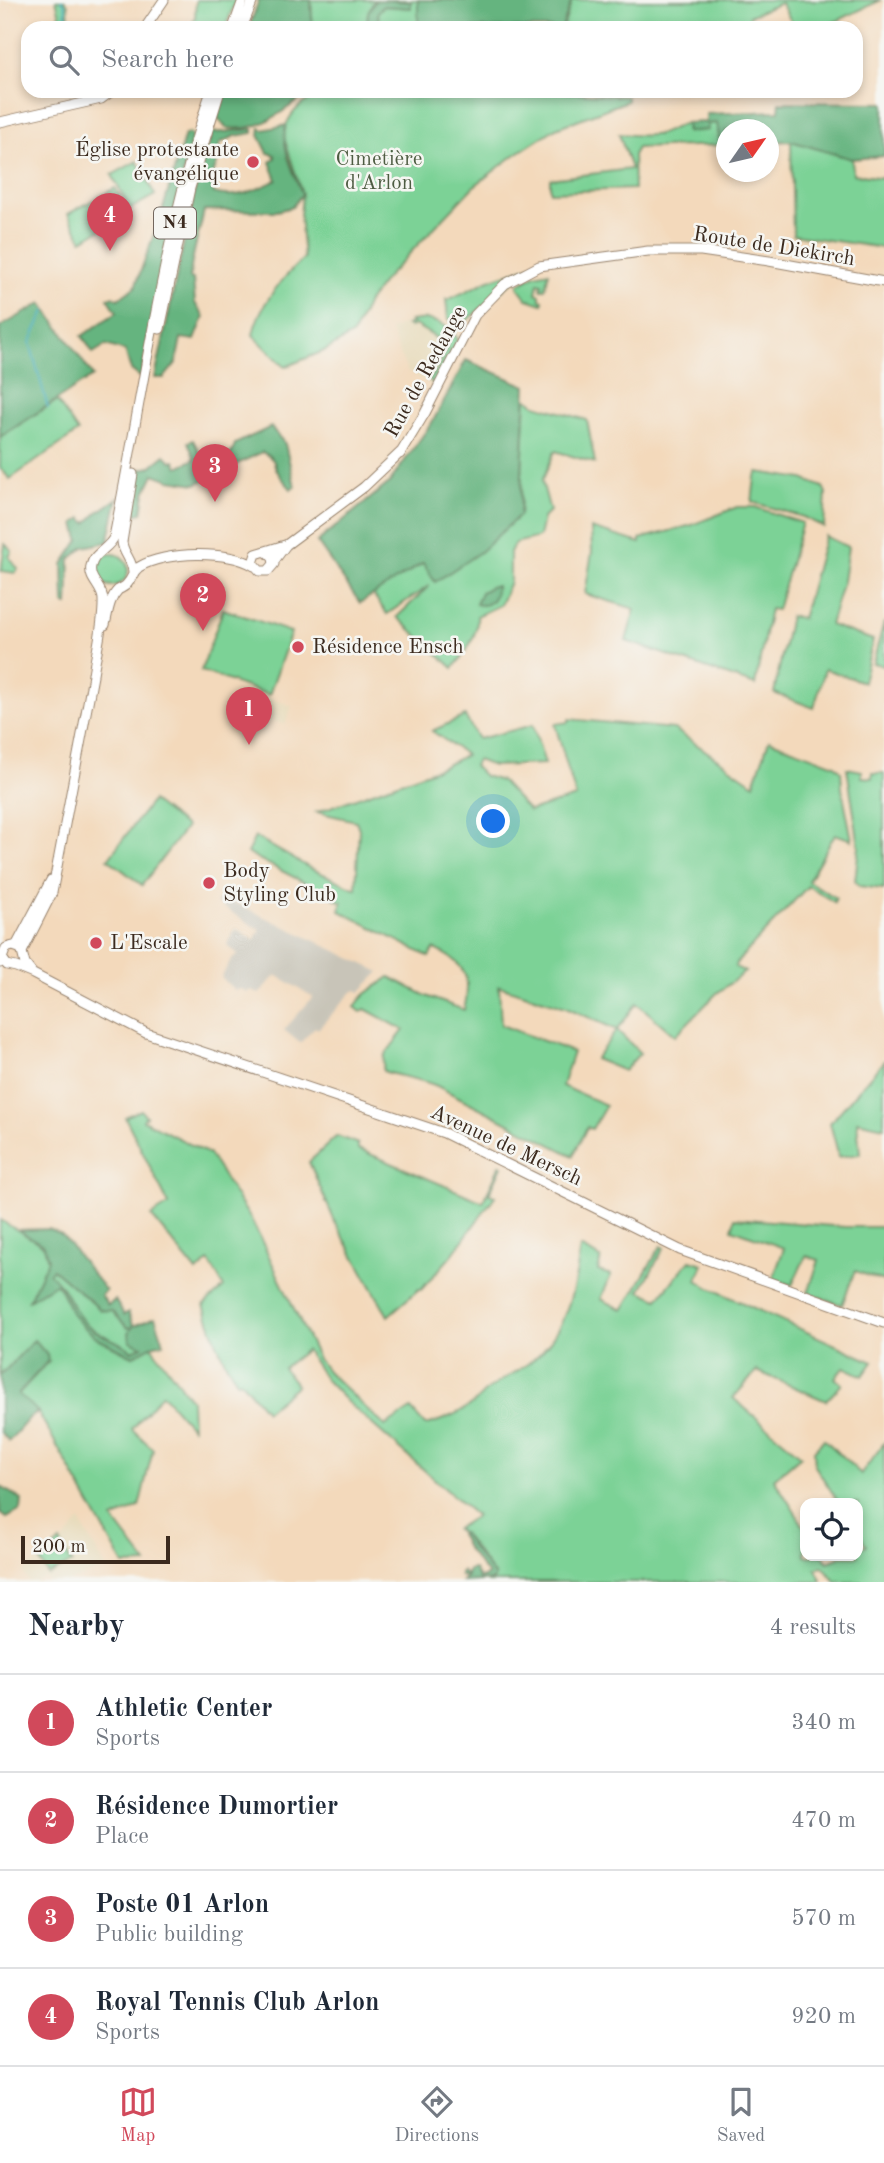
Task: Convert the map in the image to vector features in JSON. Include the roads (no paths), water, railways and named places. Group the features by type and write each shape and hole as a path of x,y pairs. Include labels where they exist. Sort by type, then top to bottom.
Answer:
{"main road":[{"path":"150,21 164,0"},
{"path":"236,21 243,0"},
{"path":"245,21 253,0"},
{"path":"0,122 99,98"},
{"name":"N4","path":"11,961 57,866 92,681 110,604 133,573 122,538 125,500 178,209 209,98"},
{"name":"N4","path":"151,359 190,188 218,98"},
{"name":"Route de Diekirch","path":"574,261 648,251 701,251 884,282"},
{"name":"Rue de Redange","path":"267,552 286,545 365,487 400,454 483,305 520,275 544,264 574,261"},
{"name":"N4","path":"92,681 103,602 99,587 92,576 92,563 114,537 125,500"},
{"name":"Rue de Redange","path":"274,561 286,545"},
{"path":"106,549 151,562 201,555 233,558 247,562 260,571 268,571 274,561 267,552 233,558"},
{"path":"254,566 256,554"},
{"path":"133,573 151,562"},
{"path":"99,587 119,590"},
{"name":"Avenue de Mersch","path":"11,961 146,1033 444,1133 681,1250 884,1323"}],"waterway":[{"path":"62,0 66,21"},
{"path":"45,311 30,343 48,408"}],"place":[{"name":"Église protestante évangélique","path":"253,162"},
{"name":"Royal Tennis Club Arlon","path":"110,251"},
{"name":"Poste 01 Arlon","path":"215,502"},
{"name":"Résidence Dumortier","path":"203,631"},
{"name":"Résidence Ensch","path":"298,647"},
{"name":"Athletic Center","path":"249,745"},
{"name":"Body Styling Club","path":"209,883"},
{"name":"L'Escale","path":"96,943"}],"park label":[{"name":"Cimetière d'Arlon","path":"379,171"}]}
